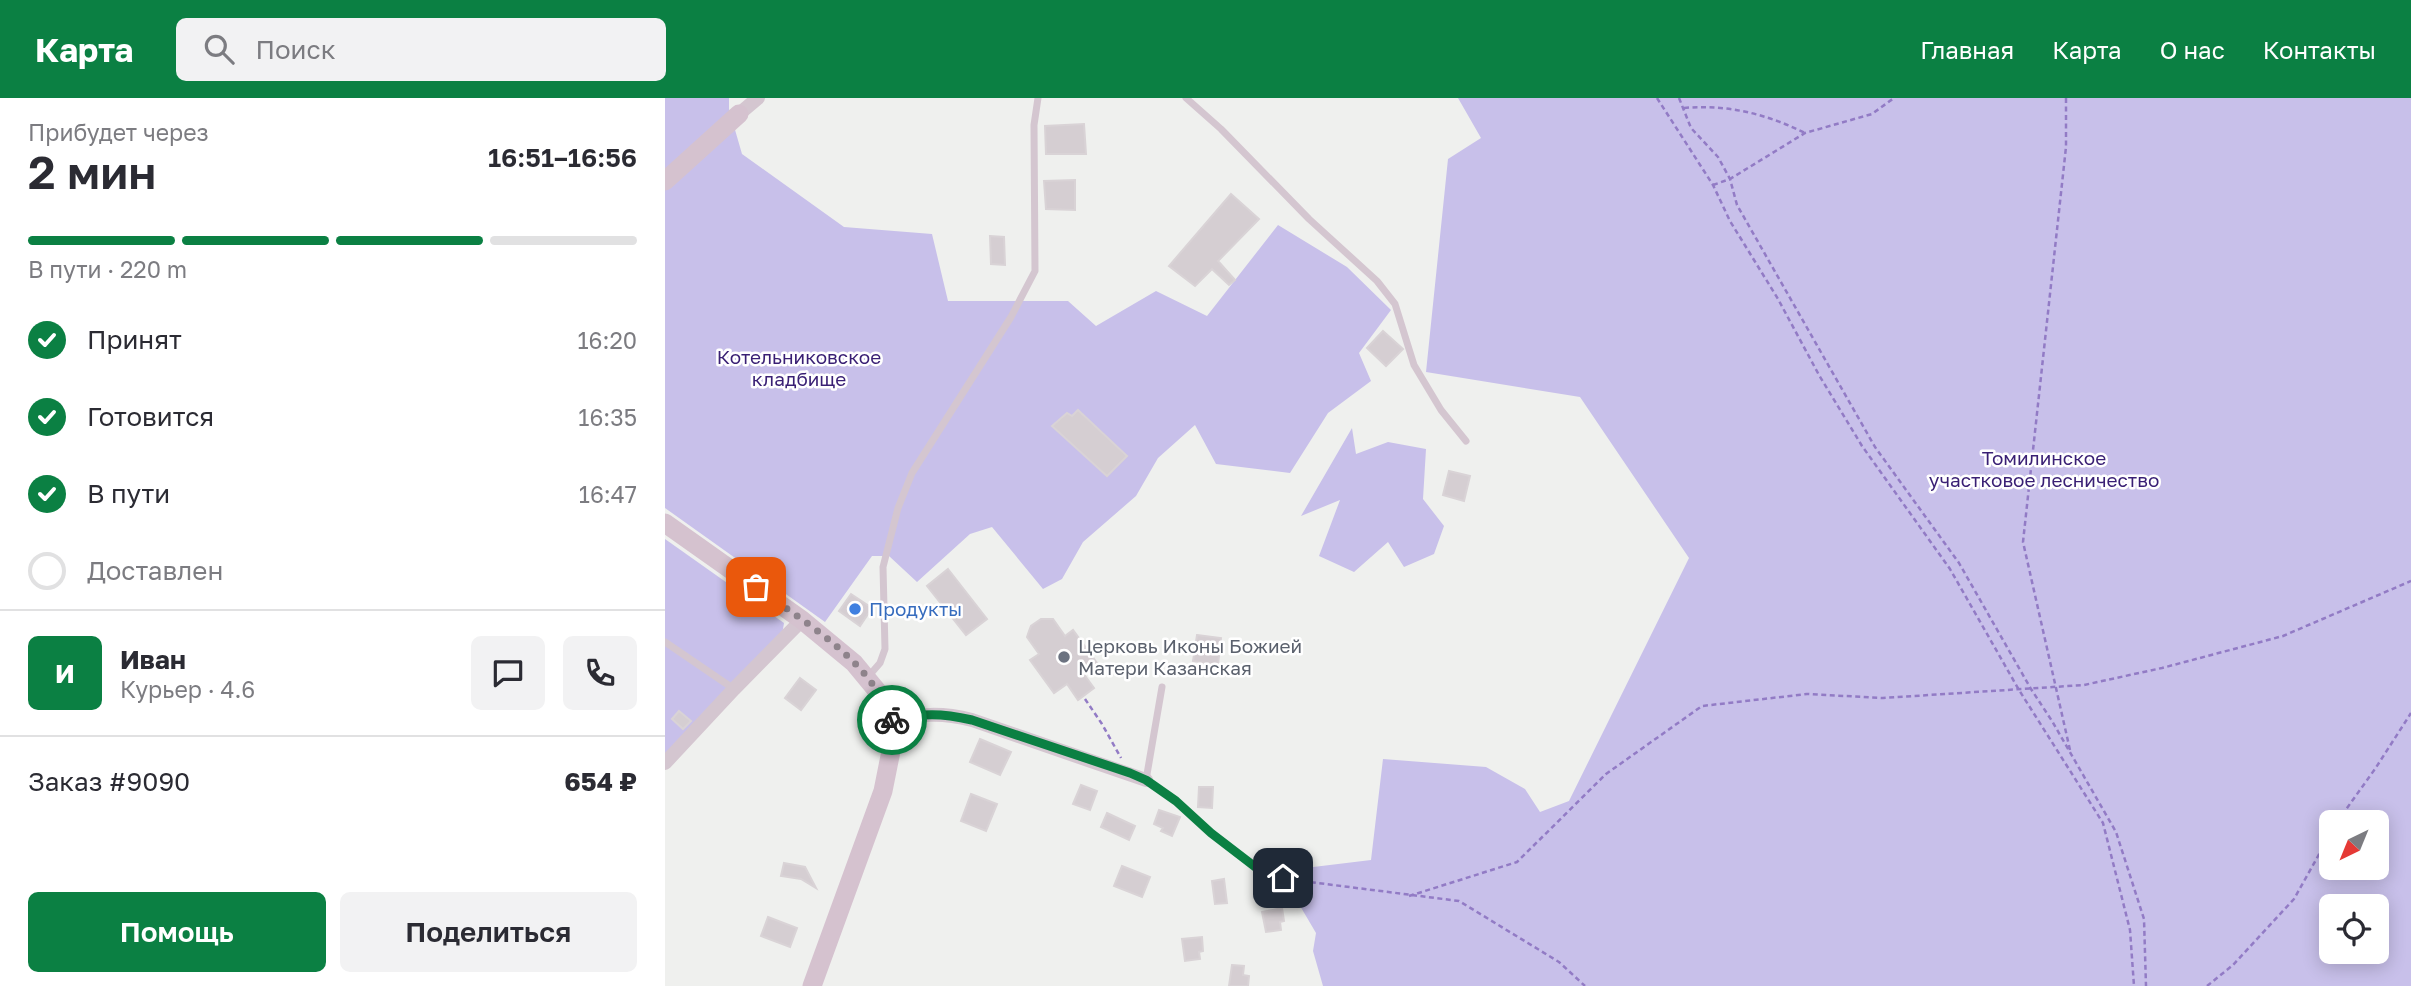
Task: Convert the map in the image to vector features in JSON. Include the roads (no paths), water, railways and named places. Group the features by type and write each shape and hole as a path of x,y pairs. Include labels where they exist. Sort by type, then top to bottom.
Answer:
{"street":[{"path":"665,181 740,106 758,98"},
{"path":"665,523 801,620 855,663 878,692 889,721 891,751 883,790 812,986"},
{"path":"665,763 801,620"},
{"path":"889,721 930,713 972,720 1146,780"}],"lane":[{"path":"867,678 880,663 885,649 883,567 898,508 912,473 1011,317 1035,271 1034,125 1038,98"},
{"path":"1186,98 1309,219 1377,281 1395,304 1414,365 1441,410 1467,441"},
{"path":"665,642 734,689"},
{"path":"1162,687 1146,780 1176,801 1211,833 1267,876 1283,878"}],"place":[{"name":"Продукты","path":"855,609"},
{"name":"Церковь Иконы Божией Матери Казанская","path":"1064,657"}],"park label":[{"name":"Котельниковское кладбище","path":"799,368"},
{"name":"Томилинское участковое лесничество","path":"2044,469"}]}
